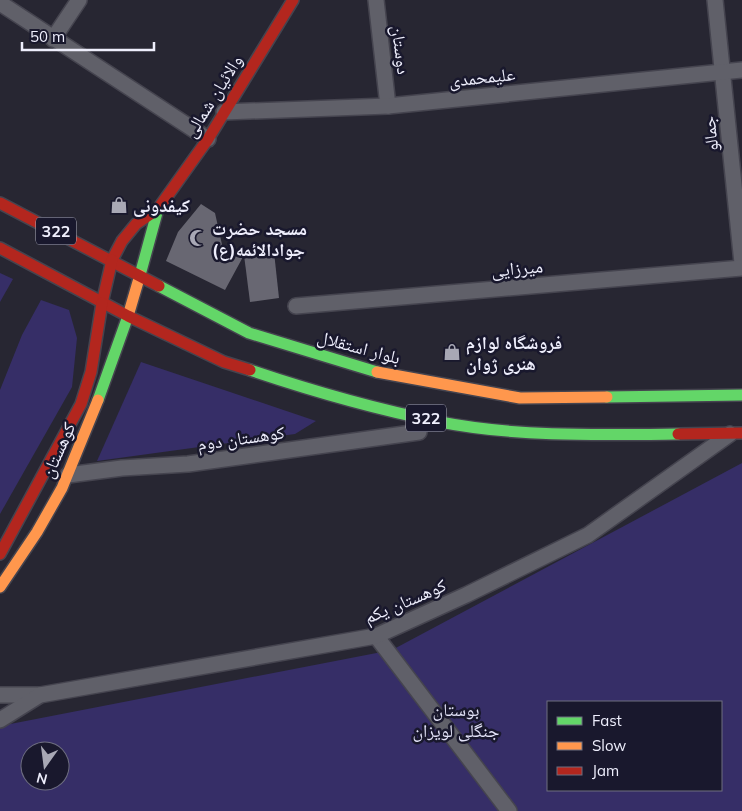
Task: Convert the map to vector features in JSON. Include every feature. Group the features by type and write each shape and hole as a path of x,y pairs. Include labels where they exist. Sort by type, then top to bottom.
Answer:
{"main road":[{"name":"والائیان شمالی","path":"112,260 122,241 136,224 158,209 208,140 293,0"},
{"name":"بلوار استقلال","path":"0,203 112,260 249,334 377,372 520,398 742,395"},
{"name":"والائیان شمالی","path":"140,275 146,259 158,209"},
{"name":"322","path":"0,248 102,303 224,362 328,396 441,422 515,431 615,435 736,433"},
{"name":"کوهستان","path":"0,554 81,404 91,372 102,303 112,260"},
{"name":"کوهستان","path":"0,587 23,553 68,475 128,316 140,275"},
{"path":"44,475 68,475"}],"street":[{"path":"53,39 79,0"},
{"name":"دوستان","path":"376,0 388,106"},
{"name":"جمالو","path":"715,0 741,235 742,263"},
{"path":"0,4 208,140"},
{"name":"علیمحمدی","path":"224,112 388,106 742,70"},
{"name":"میرزایی","path":"296,306 742,268"},
{"name":"کوهستان دوم","path":"68,475 122,468 188,464 419,432"},
{"name":"کوهستان یکم","path":"0,720 40,695 376,636 466,596 588,536 736,433"},
{"path":"376,636 509,811"},
{"path":"0,695 40,695"}],"green space":[{"path":"0,273 13,279 0,302"},
{"path":"41,300 69,310 77,338 72,387 0,514 0,390 22,335"},
{"path":"141,362 316,421 295,434 97,461"},
{"name":"بوستان جنگلی لویزان","path":"742,463 742,811 0,811 0,726 392,650"}],"building":[{"name":"مسجد حضرت جوادالائمه(ع)","path":"201,204 215,213 225,258 244,255 225,290 166,261 178,232"},
{"path":"274,252 279,298 250,302 244,255"}],"traffic: fast":[{"path":"140,275 158,209"},
{"path":"159,286 249,333 377,372"},
{"path":"98,400 128,316"},
{"path":"250,370 368,405 416,417 469,427 528,433 678,434"},
{"path":"607,397 742,395"}],"traffic: slow":[{"path":"128,316 140,275"},
{"path":"377,372 520,398 607,397"},
{"path":"0,587 37,532 62,488 98,400"}],"traffic: jam":[{"path":"112,260 122,241 136,224 158,209 208,139 293,0"},
{"path":"0,203 159,286"},
{"path":"0,248 128,316 224,362 250,370"},
{"path":"102,303 112,260"},
{"path":"0,554 81,404 91,372 102,303"},
{"path":"678,434 742,433"}],"place":[{"name":"کیفدونی","path":"119,205"},
{"name":"مسجد حضرت جوادالائمه(ع)","path":"198,238"},
{"name":"فروشگاه لوازم هنری ژوان","path":"452,352"}]}
